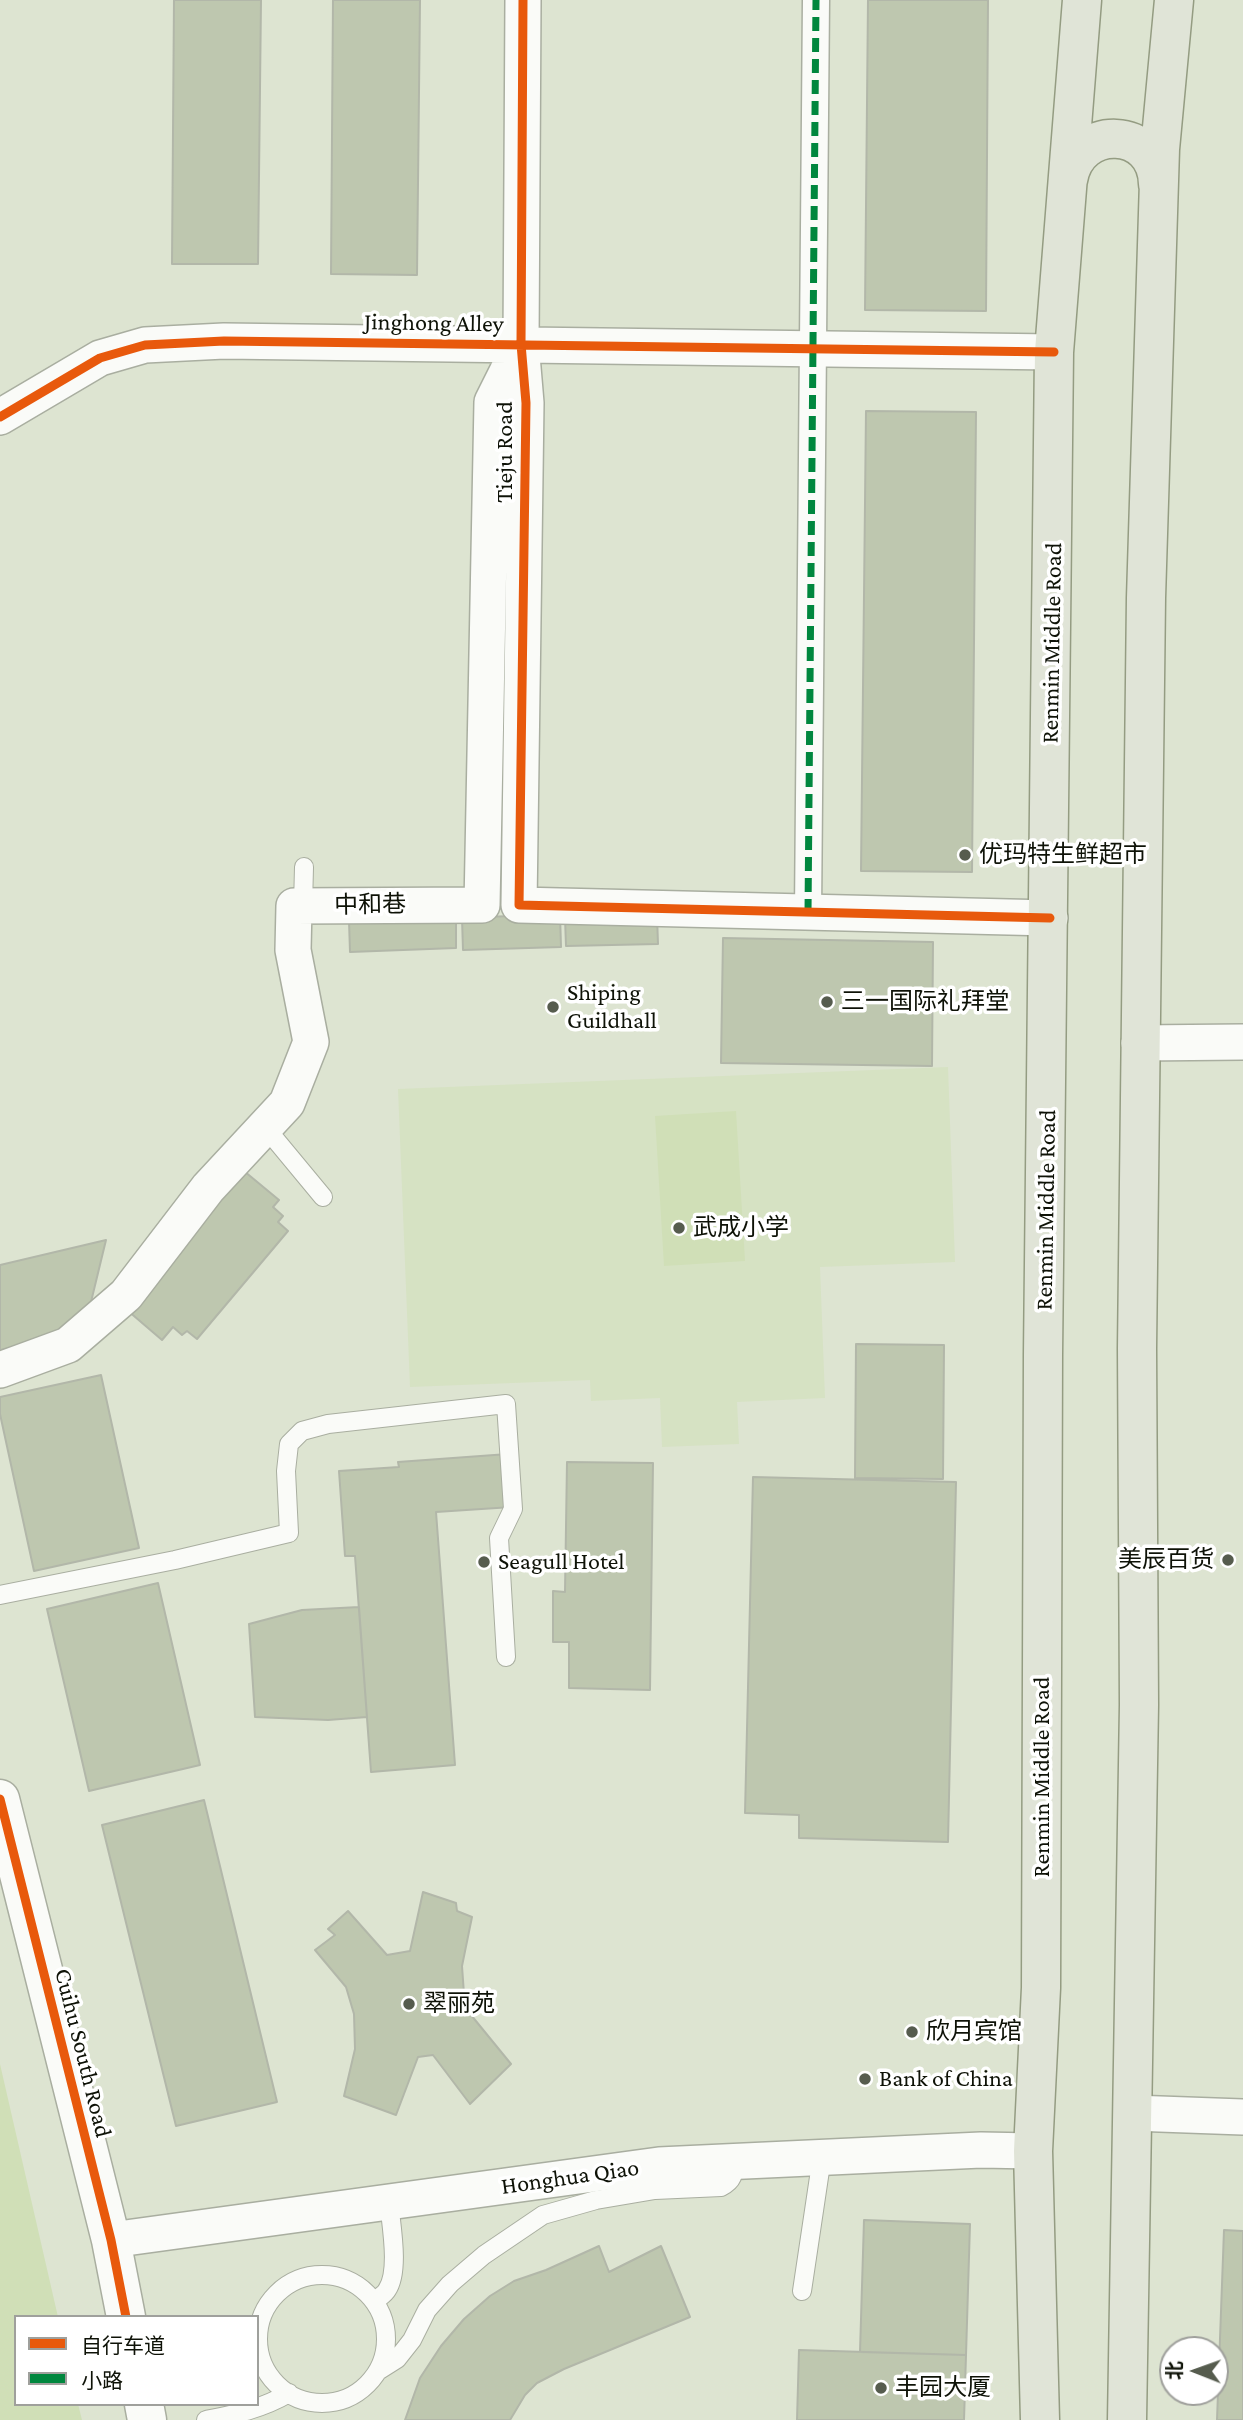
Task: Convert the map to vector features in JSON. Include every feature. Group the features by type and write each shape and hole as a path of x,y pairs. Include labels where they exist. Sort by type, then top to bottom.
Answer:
{"main road":[{"name":"Renmin Middle Road","path":"1040,2420 1033,2151 1041,1988 1043,1354 1050,918 1054,352 1082,0"},
{"path":"1127,2420 1139,1705 1137,1348 1146,598 1160,149 1174,0"},
{"path":"1068,184 1070,170 1087,147 1100,140 1114,138 1127,140 1149,155 1156,167 1158,193"}],"street":[{"name":"Tieju Road","path":"523,0 521,344 526,403 519,905 808,913"},
{"path":"816,0 808,913 1050,918"},
{"name":"Jinghong Alley","path":"0,417 100,358 145,345 224,341 1054,352"},
{"name":"中和巷","path":"0,1370 68,1345 126,1295 208,1188 287,1103 311,1042 293,950 294,906 482,905 492,402 521,344"},
{"path":"1139,1043 1243,1042"},
{"name":"Cuihu South Road","path":"0,1799 111,2240 126,2315"},
{"path":"1132,2113 1243,2118"},
{"name":"Honghua Qiao","path":"111,2240 659,2165 981,2150 1033,2151"}],"lane":[{"path":"303,867 303,906"},
{"path":"265,1127 323,1197"},
{"path":"0,1595 175,1560 289,1532 286,1471 289,1444 302,1431 328,1424 506,1404 513,1509 499,1538 506,1657"},
{"path":"802,2291 822,2157"},
{"path":"378,2371 397,2359 412,2340 428,2310 450,2284 484,2255 543,2215 596,2200 655,2190 721,2187 731,2182 734,2174 733,2162"},
{"path":"375,2301 387,2290 393,2274 389,2202"},
{"path":"259,2332 267,2306 278,2292 293,2281 310,2275 329,2274 346,2278 362,2288 375,2301 383,2318 386,2336 385,2354 378,2371 367,2385 351,2396 334,2402 316,2403 298,2399 282,2389 270,2376 261,2359 259,2347"},
{"path":"206,2420 246,2413 289,2393"}],"shaded area":[{"name":"武成小学","path":"948,1067 955,1262 820,1267 825,1398 737,1402 739,1444 662,1447 660,1398 591,1401 590,1380 410,1387 398,1089"},
{"path":"736,1111 745,1261 664,1266 655,1116"},
{"path":"0,2064 58,2315 14,2315 14,2406 78,2406 82,2420 0,2420"}],"building":[{"path":"174,0 261,0 258,264 172,264"},
{"path":"333,0 420,0 417,275 331,274"},
{"path":"868,0 988,0 986,311 865,310"},
{"path":"866,411 976,412 972,872 861,871"},
{"path":"560,914 561,947 463,950 462,918"},
{"path":"657,916 658,944 566,946 565,918"},
{"path":"456,918 456,948 350,952 349,921"},
{"name":"三一国际礼拜堂","path":"723,938 933,942 932,1066 721,1063"},
{"path":"244,1171 279,1200 273,1207 283,1216 278,1222 288,1231 197,1339 187,1331 182,1335 173,1327 162,1340 127,1310"},
{"path":"106,1240 90,1306 70,1328 37,1342 0,1350 0,1265"},
{"path":"856,1344 944,1345 943,1479 855,1478"},
{"path":"101,1375 139,1548 34,1571 0,1414 0,1397"},
{"path":"508,1454 512,1507 436,1512 455,1765 371,1772 355,1556 345,1556 339,1471 399,1467 398,1462"},
{"path":"567,1462 653,1463 650,1690 569,1688 569,1642 553,1642 553,1591 565,1592"},
{"path":"753,1477 956,1482 948,1842 799,1838 799,1815 745,1813"},
{"path":"158,1583 200,1765 89,1791 47,1609"},
{"path":"359,1607 367,1717 328,1720 255,1717 249,1624 302,1610"},
{"path":"204,1800 277,2102 176,2126 102,1825"},
{"name":"翠丽苑","path":"423,1892 456,1903 457,1911 472,1917 462,1966 464,1994 471,2015 511,2064 470,2104 433,2055 418,2057 396,2115 344,2096 355,2049 354,2014 346,1987 315,1950 335,1935 328,1929 348,1911 387,1955 410,1951"},
{"path":"864,2220 970,2224 966,2355 860,2352"},
{"path":"1224,2230 1243,2231 1243,2420 1217,2420 1218,2406 1229,2406 1229,2336 1220,2336"},
{"path":"599,2246 609,2272 661,2246 690,2317 564,2369 537,2383 525,2395 510,2420 405,2420 420,2378 441,2346 464,2319 490,2296 514,2281"},
{"name":"丰园大厦","path":"799,2350 966,2355 964,2420 797,2420"}],"marked path":[{"path":"808,913 816,0"}],"cycle path":[{"path":"523,0 521,344 526,403 519,905 1050,918"},
{"path":"0,417 100,358 145,345 224,341 1054,352"},
{"path":"0,1799 111,2240 126,2315"}],"place":[{"name":"优玛特生鲜超市","path":"965,855"},
{"name":"三一国际礼拜堂","path":"827,1002"},
{"name":"Shiping Guildhall","path":"553,1007"},
{"name":"武成小学","path":"679,1228"},
{"name":"美辰百货","path":"1228,1560"},
{"name":"Seagull Hotel","path":"484,1562"},
{"name":"翠丽苑","path":"409,2004"},
{"name":"欣月宾馆","path":"912,2032"},
{"name":"Bank of China","path":"865,2079"},
{"name":"丰园大厦","path":"881,2388"}]}
